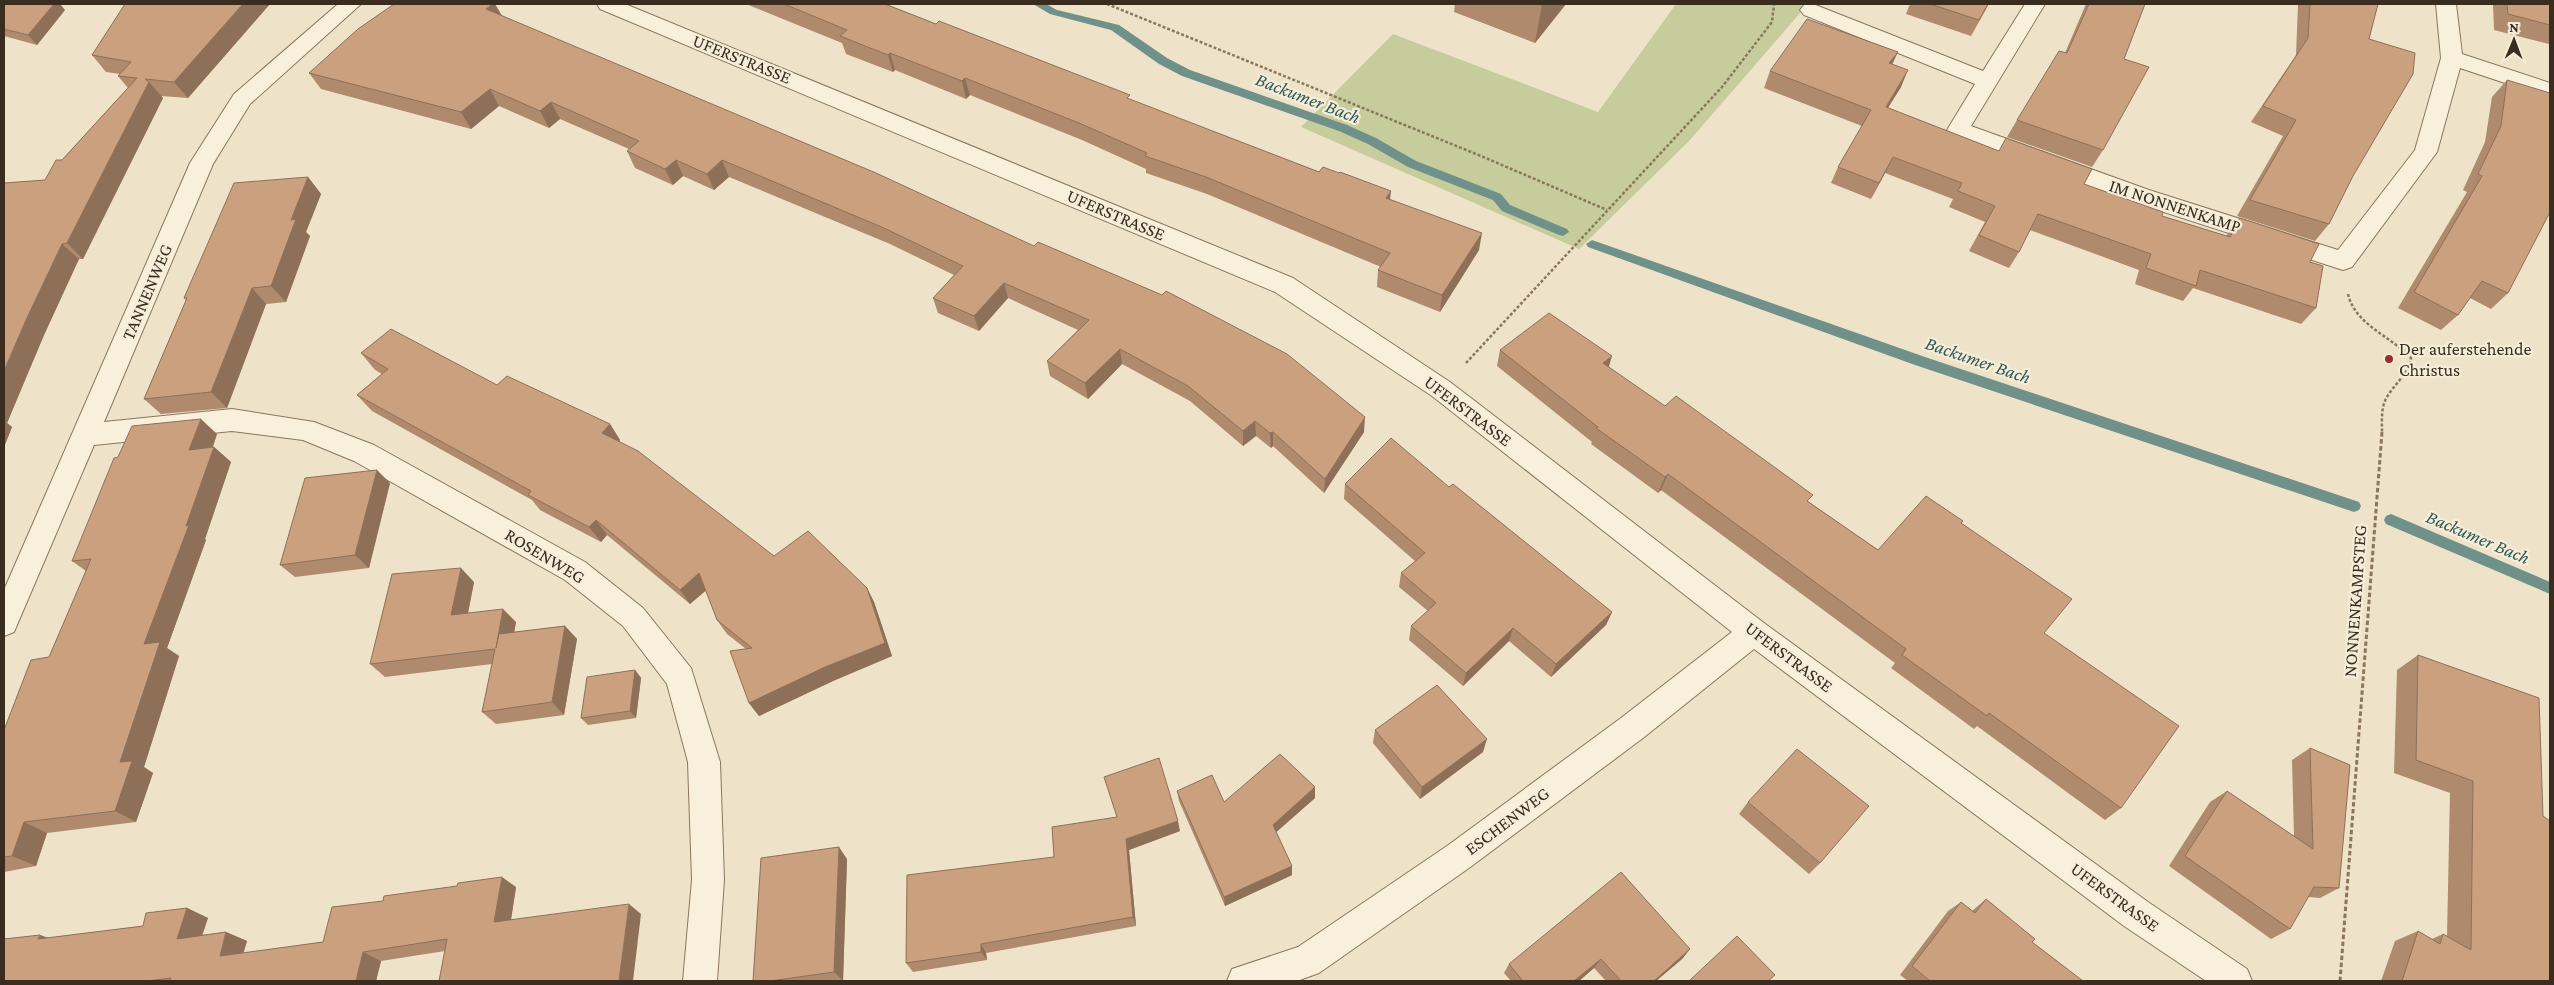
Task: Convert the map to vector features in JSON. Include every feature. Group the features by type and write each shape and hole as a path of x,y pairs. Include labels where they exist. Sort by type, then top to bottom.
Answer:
{"street":[{"name":"TANNENWEG","path":"4,624 202,163 242,99 351,4"},
{"name":"UFERSTRASSE","path":"606,4 1284,286 1441,389 1754,632 2128,908 2235,981"},
{"name":"IM NONNENKAMP","path":"2035,4 1958,130 2141,196 2343,261"},
{"path":"2343,261 2426,152 2452,58 2446,4"},
{"path":"1811,10 1988,81"},
{"path":"2452,58 2550,91"},
{"name":"ROSENWEG","path":"86,434 232,420 304,430 364,453 575,571 633,618 680,678 704,762 708,880 700,981"},
{"name":"ESCHENWEG","path":"1244,981 1307,961 1458,857 1632,728 1754,632"}],"path":[{"path":"1107,4 1481,156 1607,210"},
{"path":"1441,389 1722,87 1772,22 1774,4"},
{"name":"NONNENKAMPSTEG","path":"2340,981 2384,403 2394,385 2410,368 2411,358 2402,346 2382,334 2353,308 2343,282 2343,261"}],"green space":[{"path":"1676,4 1808,4 1689,141 1579,249 1301,127 1393,34 1598,112"}],"building":[{"path":"4,4 54,4 28,35 4,29"},
{"path":"125,4 243,4 174,82 145,79 149,82 67,243 62,244 4,371 4,183 45,180 56,160 62,160 137,78 118,76 131,62 92,55"},
{"path":"394,4 493,4 486,9 876,173 1034,246 1038,242 1162,295 1166,291 1287,354 1365,417 1325,479 1273,432 1270,433 1255,421 1243,431 1188,386 1120,349 1085,383 1047,361 1089,320 1004,283 974,316 933,298 963,266 884,228 722,160 707,174 676,160 665,169 627,151 639,141 551,102 540,111 490,89 461,112 309,73 358,29"},
{"path":"784,4 885,4 936,24 939,21 1130,95 1127,98 1319,172 1323,167 1391,191 1386,198 1482,233 1442,295 1378,270 1390,253 1206,177 1145,156 1147,153 1079,123 965,78 962,81 840,36 847,30"},
{"path":"1930,4 1988,4 1979,20"},
{"path":"2089,4 2145,4 2124,59 2149,67 2103,150 2017,120 2059,51 2067,53"},
{"path":"2310,4 2378,4 2369,39 2415,53 2413,74 2353,176 2329,224 2250,200 2296,120 2263,106 2308,38"},
{"path":"2507,4 2550,4 2550,25 2508,14"},
{"path":"1807,19 1898,52 1889,63 1908,70 1886,107 1999,151 2006,138 2092,169 2084,184 2163,212 2162,216 2230,237 2240,218 2319,244 2310,262 2323,266 2316,308 2200,270 2196,286 2146,268 2151,254 2038,214 2019,252 1979,235 1995,206 1958,191 1962,183 1893,157 1879,183 1838,167 1871,110 1770,71"},
{"path":"2507,80 2550,93 2550,212 2508,293 2482,281 2458,315 2414,292 2482,176 2478,174 2501,126"},
{"path":"308,177 291,220 296,219 271,286 252,288 211,392 144,399 187,298 184,298 234,183"},
{"path":"1549,313 1612,356 1603,363 1665,406 1676,396 1813,495 1807,501 1878,550 1926,496 1963,521 1961,523 2072,599 2044,633 2179,726 2121,808 1989,713 1987,716 1902,655 1906,649 1668,474 1665,477 1596,428 1598,427 1500,350"},
{"path":"391,329 497,385 507,376 610,424 602,433 638,451 774,556 808,531 867,588 885,643 825,667 749,703 730,651 752,648 717,620 699,573 680,590 596,520 589,527 528,495 531,491 357,395 388,369 361,353"},
{"path":"201,419 189,450 214,447 186,526 189,525 144,644 160,642 120,762 132,761 115,811 24,822 12,856 4,857 4,730 31,660 49,657 91,559 72,561 114,458 118,457 132,426"},
{"path":"1391,438 1449,487 1453,484 1612,612 1556,664 1513,628 1466,673 1411,626 1436,603 1401,573 1425,553 1345,484"},
{"path":"377,470 355,555 280,565 305,478"},
{"path":"461,568 451,615 503,609 496,648 499,634 565,626 552,702 482,712 495,649 370,664 392,574"},
{"path":"2418,655 2539,698 2543,816 2550,821 2550,981 2402,981 2418,931 2440,944 2443,934 2471,950 2473,781 2416,760"},
{"path":"635,670 630,711 581,718 587,677"},
{"path":"1437,685 1487,739 1422,787 1375,730"},
{"path":"2310,748 2350,765 2339,888 2314,887 2290,929 2185,856 2227,791 2313,849"},
{"path":"1797,749 1869,806 1820,863 1748,802"},
{"path":"1280,754 1315,787 1273,825 1292,866 1224,897 1177,791 1212,775 1224,802"},
{"path":"1159,758 1178,821 1126,839 1133,917 981,944 981,952 906,963 907,875 1054,857 1052,827 1117,817 1104,777"},
{"path":"839,847 834,972 770,981 753,981 761,858"},
{"path":"1621,872 1690,949 1654,981 1621,981 1601,959 1574,981 1523,981 1509,964"},
{"path":"502,877 494,922 629,904 619,981 439,981 447,939 363,952 356,981 170,981 171,978 147,981 4,981 4,939 40,935 38,939 143,926 146,913 187,908 177,939 226,932 220,956 323,942 332,907 383,901 384,896 457,886 458,883"},
{"path":"1986,899 2035,939 2032,942 2083,981 1930,981 1912,966 1961,902 1975,913"},
{"path":"1737,936 1775,975 1768,981 1689,981"}],"waterway":[{"name":"Backumer Bach","path":"1038,4 1054,12 1115,27 1163,61 1186,73 1343,128 1372,141 1412,164 1497,197 1506,208 1563,232"},
{"name":"Backumer Bach","path":"1592,244 1920,361 2354,506"},
{"name":"Backumer Bach","path":"2391,520 2550,588"}],"place":[{"name":"Der auferstehende Christus","path":"2389,359"}]}
